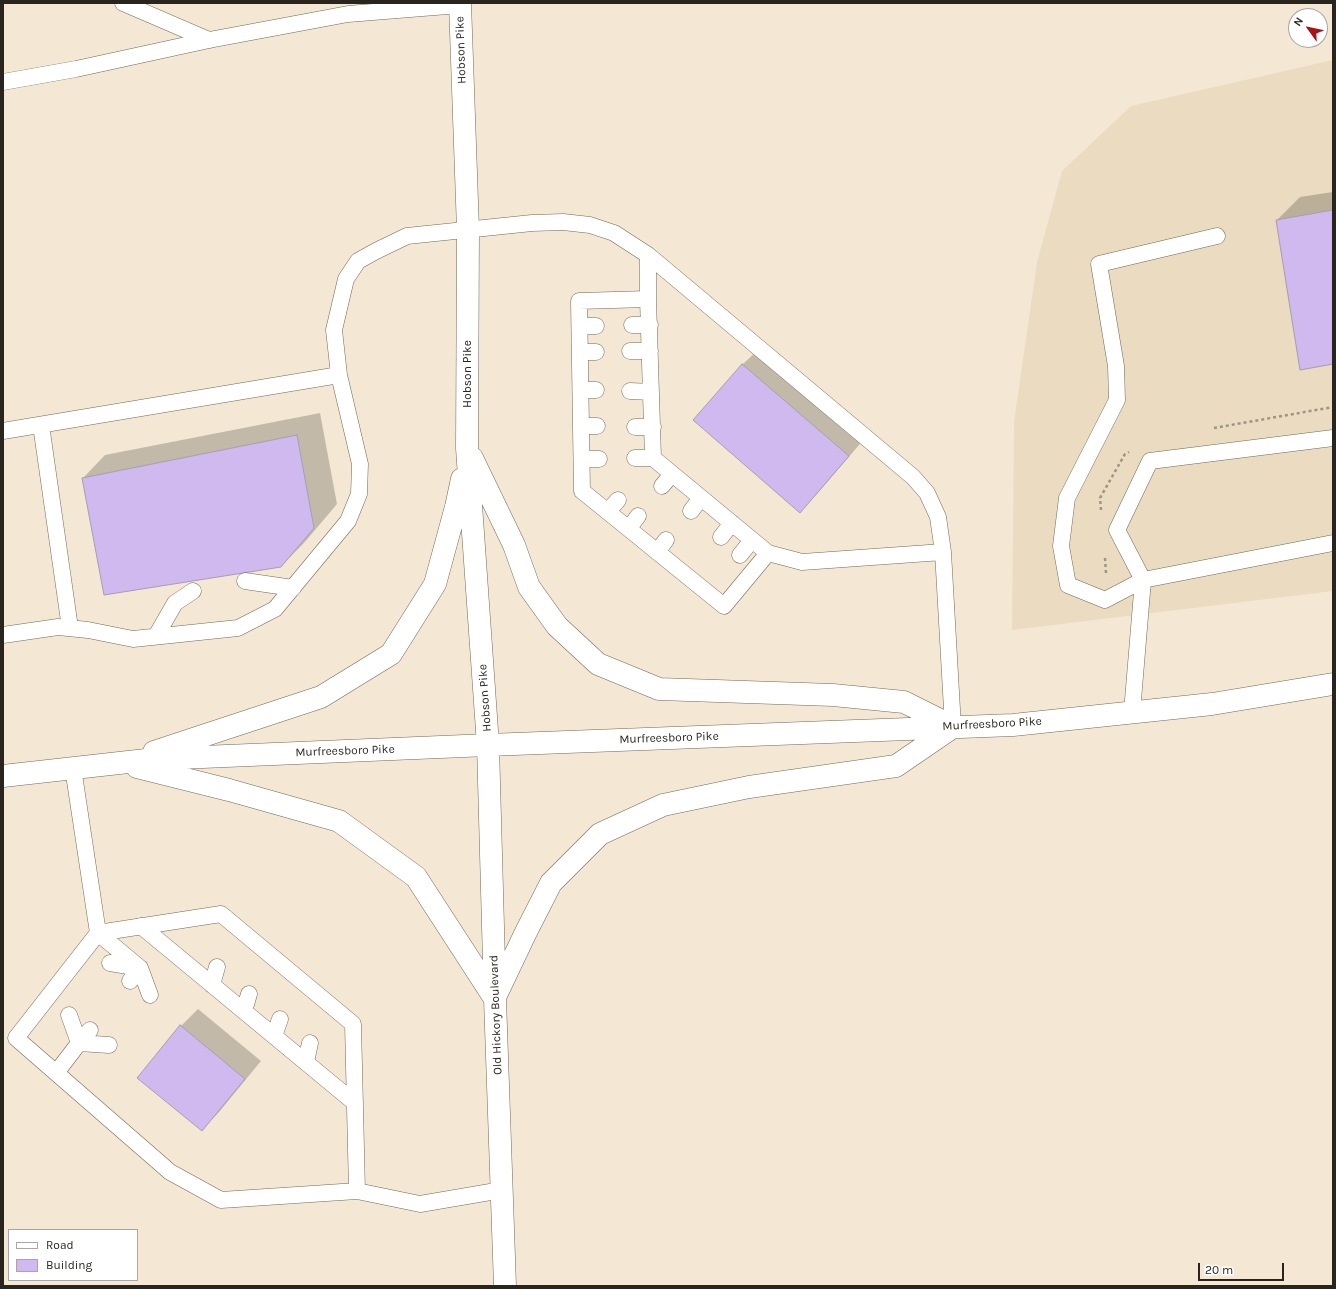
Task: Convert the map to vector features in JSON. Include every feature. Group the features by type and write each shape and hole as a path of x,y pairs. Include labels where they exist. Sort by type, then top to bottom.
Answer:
{"main road":[{"name":"Hobson Pike","path":"460,4 468,230 467,448 488,745"},
{"path":"467,448 514,546 529,587 557,626 598,664 659,689 833,695 904,702 953,727 896,766 749,787 663,805 600,834 551,883 526,932 495,999"},
{"path":"119,763 321,697 391,654 435,584 456,507 467,448"},
{"name":"Murfreesboro Pike","path":"3,776 163,759 1013,725 1212,704 1333,684"},
{"name":"Old Hickory Boulevard","path":"488,745 505,1286"},
{"path":"119,763 230,790 339,822 416,877 495,999"}],"lane":[{"path":"123,3 209,40"},
{"path":"3,82 76,69 209,40 348,14 460,4"},
{"path":"3,635 58,627 88,630 133,639 238,628 275,609 348,521 359,494 360,464 339,375 334,330 346,279 358,261 407,236 532,223 563,222 590,225 614,233 648,255 913,477 927,493 938,517 943,552 953,727"},
{"path":"1217,236 1099,264 1116,366 1117,400 1067,498 1061,546 1068,585 1105,600 1143,580 1333,543"},
{"path":"648,255 653,458 667,480 701,498 768,553 802,562 943,552"},
{"path":"648,299 579,301 580,326 588,352 589,390 589,426 582,459 582,491 613,506 634,522 712,589 724,606 768,553"},
{"path":"632,325 650,325"},
{"path":"580,326 596,326"},
{"path":"630,351 650,351"},
{"path":"3,431 339,375"},
{"path":"630,391 651,392"},
{"path":"41,425 70,628"},
{"path":"635,427 652,427"},
{"path":"1132,712 1143,580 1117,530 1150,461 1333,438"},
{"path":"639,465 653,458"},
{"path":"582,459 599,459"},
{"path":"691,511 701,498"},
{"path":"721,537 732,524"},
{"path":"740,555 752,540"},
{"path":"245,581 293,588"},
{"path":"156,636 175,603 193,590"},
{"path":"73,768 98,933 140,968 150,995"},
{"path":"357,1191 353,1024 318,1002 229,929 221,914 98,933 16,1038 170,1172 221,1200 357,1191 420,1204 502,1190"},
{"path":"141,926 355,1103"},
{"path":"110,963 140,968"},
{"path":"212,985 218,967"},
{"path":"130,981 140,968"},
{"path":"244,1011 249,994"},
{"path":"69,1015 79,1043"},
{"path":"274,1036 280,1019"},
{"path":"56,1073 90,1030"},
{"path":"79,1043 109,1045"},
{"path":"306,1062 310,1043"}],"shaded area":[{"path":"1333,60 1333,591 1012,630 1014,422 1037,262 1062,171 1131,106"}],"building":[{"path":"1333,210 1333,364 1300,370 1276,220"},
{"path":"742,364 849,456 800,513 693,420"},
{"path":"297,435 314,528 281,567 104,595 82,478"},
{"path":"180,1025 245,1079 202,1131 137,1078"}]}
